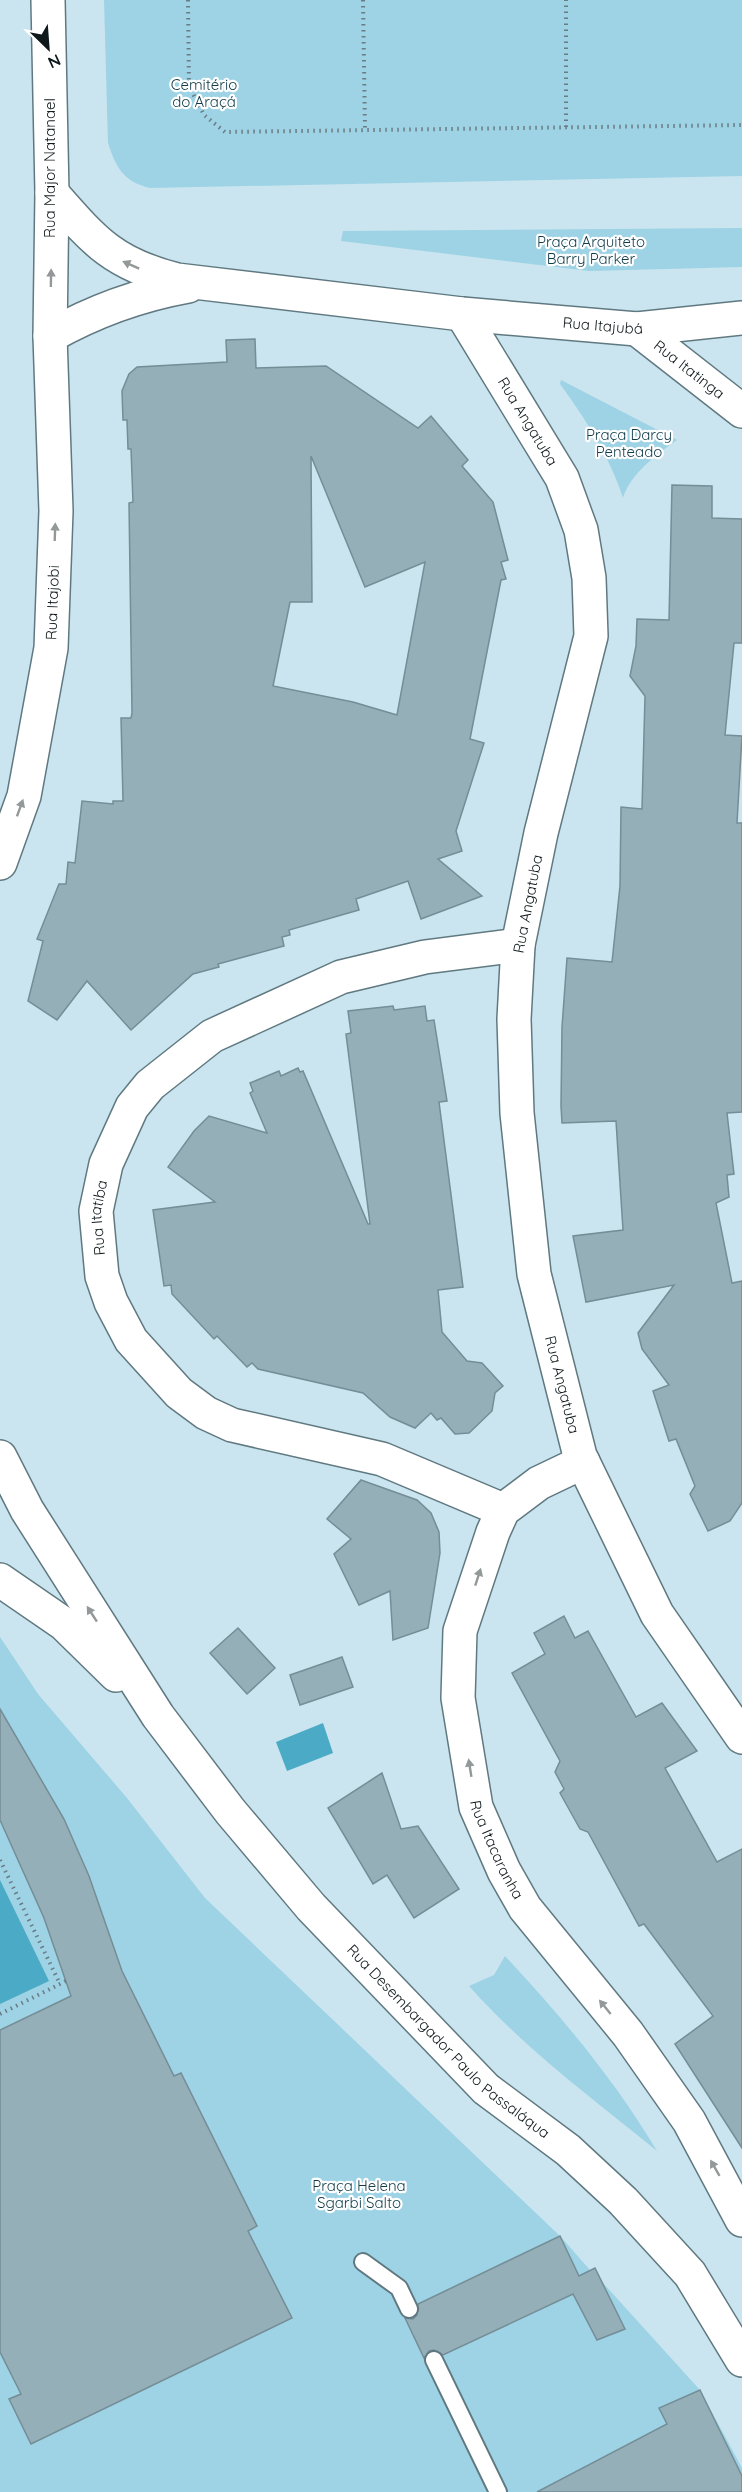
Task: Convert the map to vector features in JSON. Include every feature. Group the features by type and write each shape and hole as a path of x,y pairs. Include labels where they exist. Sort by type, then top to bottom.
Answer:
{"street":[{"name":"Rua Major Natanael","path":"48,0 52,193 50,336"},
{"path":"52,193 95,242 120,261 148,273 177,280 462,314"},
{"path":"50,336 86,316 125,300 208,282"},
{"name":"Rua Itajubá","path":"462,314 637,329 742,318"},
{"name":"Rua Angatuba","path":"462,314 562,478 581,530 589,578 591,636 541,833 518,945 514,1019 517,1113 523,1190 534,1274 583,1462 657,1614 742,1737"},
{"name":"Rua Itatinga","path":"637,329 742,411"},
{"name":"Rua Itajobi","path":"0,862 24,796 51,648 56,511 50,336"},
{"name":"Rua Itatiba","path":"503,1510 382,1459 232,1425 197,1406 154,1368 131,1340 111,1302 102,1276 96,1211 106,1164 132,1107 150,1085 212,1036 341,977 425,957 518,945"},
{"path":"0,1457 13,1506"},
{"name":"Rua Itacaranha","path":"583,1462 539,1483 503,1510 493,1532 460,1631 458,1698 476,1807 504,1871 525,1908 628,2034 688,2121 742,2220"},
{"name":"Rua Desembargador Paulo Passaláqua","path":"13,1506 158,1716 230,1811 303,1898 395,1997 486,2089 568,2150 623,2201 690,2274 742,2360"},
{"name":"Rua Desembargador Paulo Passaláqua","path":"0,1580 64,1624 158,1716"}],"lane":[{"path":"363,2262 399,2288 409,2308"},
{"path":"434,2360 498,2492"}],"path":[{"path":"188,0 189,86 204,115 225,132 742,125"},
{"path":"363,0 365,129"},
{"path":"566,0 566,127"},
{"path":"0,1860 60,1984"},
{"path":"0,2014 66,1981"}],"green space":[{"name":"Cemitério do Araçá","path":"104,0 742,0 742,176 150,188 134,182 122,173 108,143"},
{"name":"Praça Arquiteto Barry Parker","path":"742,228 742,267 589,271 341,241 343,231"},
{"name":"Praça Darcy Penteado","path":"561,380 677,440 638,473 623,498 604,453 560,384"},
{"name":"Praça Helena Sgarbi Salto","path":"0,1637 38,1694 127,1798 205,1898 560,2236 590,2270 595,2268 603,2283 700,2390 742,2468 742,2492 0,2492"},
{"path":"505,1956 586,2049 623,2099 657,2151 536,2052 469,1986 494,1975"}],"shaded area":[{"path":"323,1723 333,1753 287,1771 276,1742"},
{"path":"0,1880 49,1981 0,2004"}],"building":[{"path":"255,339 256,368 326,366 418,428 431,416 468,460 462,466 493,502 508,560 501,562 506,579 501,580 470,739 484,743 456,831 462,851 438,859 482,896 421,919 408,881 356,899 359,910 289,930 290,935 282,937 284,946 218,964 219,967 193,974 131,1030 87,981 57,1020 28,1001 43,941 37,939 59,884 66,884 68,862 75,863 82,801 113,804 113,801 123,801 121,718 131,718 132,713 129,503 133,502 131,449 128,449 127,420 123,420 122,391 129,374 137,367 227,362 226,340","holes":["311,456 365,587 425,562 397,715 353,702 273,686 290,602 312,602"]},
{"path":"672,485 712,486 712,518 742,519 742,643 734,643 725,735 742,736 737,823 742,823 742,1112 727,1113 734,1174 727,1175 729,1197 716,1203 732,1283 742,1281 742,1503 730,1521 708,1531 690,1494 695,1486 676,1439 669,1441 653,1391 669,1385 642,1349 638,1333 674,1285 586,1302 573,1236 623,1230 616,1121 562,1123 561,1106 562,1027 567,958 612,962 620,886 621,807 642,809 645,696 630,676 636,646 637,619 669,620"},
{"path":"393,1006 394,1010 425,1006 427,1021 434,1020 447,1101 439,1102 463,1287 438,1290 442,1332 467,1361 482,1363 503,1386 495,1393 492,1411 469,1433 455,1434 441,1418 437,1420 431,1413 415,1428 390,1417 363,1393 258,1369 252,1363 247,1367 217,1336 214,1339 172,1294 171,1285 164,1286 153,1210 215,1202 168,1167 194,1131 209,1116 267,1133 250,1093 253,1091 250,1083 279,1071 281,1076 298,1068 300,1072 303,1071 368,1224 370,1224 346,1034 351,1033 348,1011"},
{"path":"361,1480 417,1500 431,1513 439,1532 440,1553 428,1628 393,1640 390,1591 359,1605 334,1554 351,1539 327,1519"},
{"path":"564,1616 575,1638 588,1631 636,1717 662,1703 697,1751 665,1768 717,1862 742,1849 742,2148 675,2044 713,2016 644,1924 639,1926 588,1832 580,1829 560,1793 564,1789 555,1772 560,1761 512,1673 545,1654 534,1633"},
{"path":"238,1628 275,1668 247,1694 210,1653"},
{"path":"342,1657 353,1687 300,1705 290,1675"},
{"path":"0,1709 64,1819 89,1876 122,1971 174,2076 181,2073 257,2226 248,2231 292,2318 31,2444 9,2399 21,2394 0,2352 0,2030 71,1996 44,1918 0,1820"},
{"path":"382,1773 401,1829 418,1826 459,1889 414,1918 387,1875 373,1884 328,1808"},
{"path":"560,2236 579,2276 595,2268 625,2329 597,2340 573,2294 443,2355 434,2350 429,2351 424,2358 405,2318 413,2319 417,2315 418,2304"},
{"path":"700,2390 742,2476 742,2492 537,2492 667,2424 659,2408"}]}
